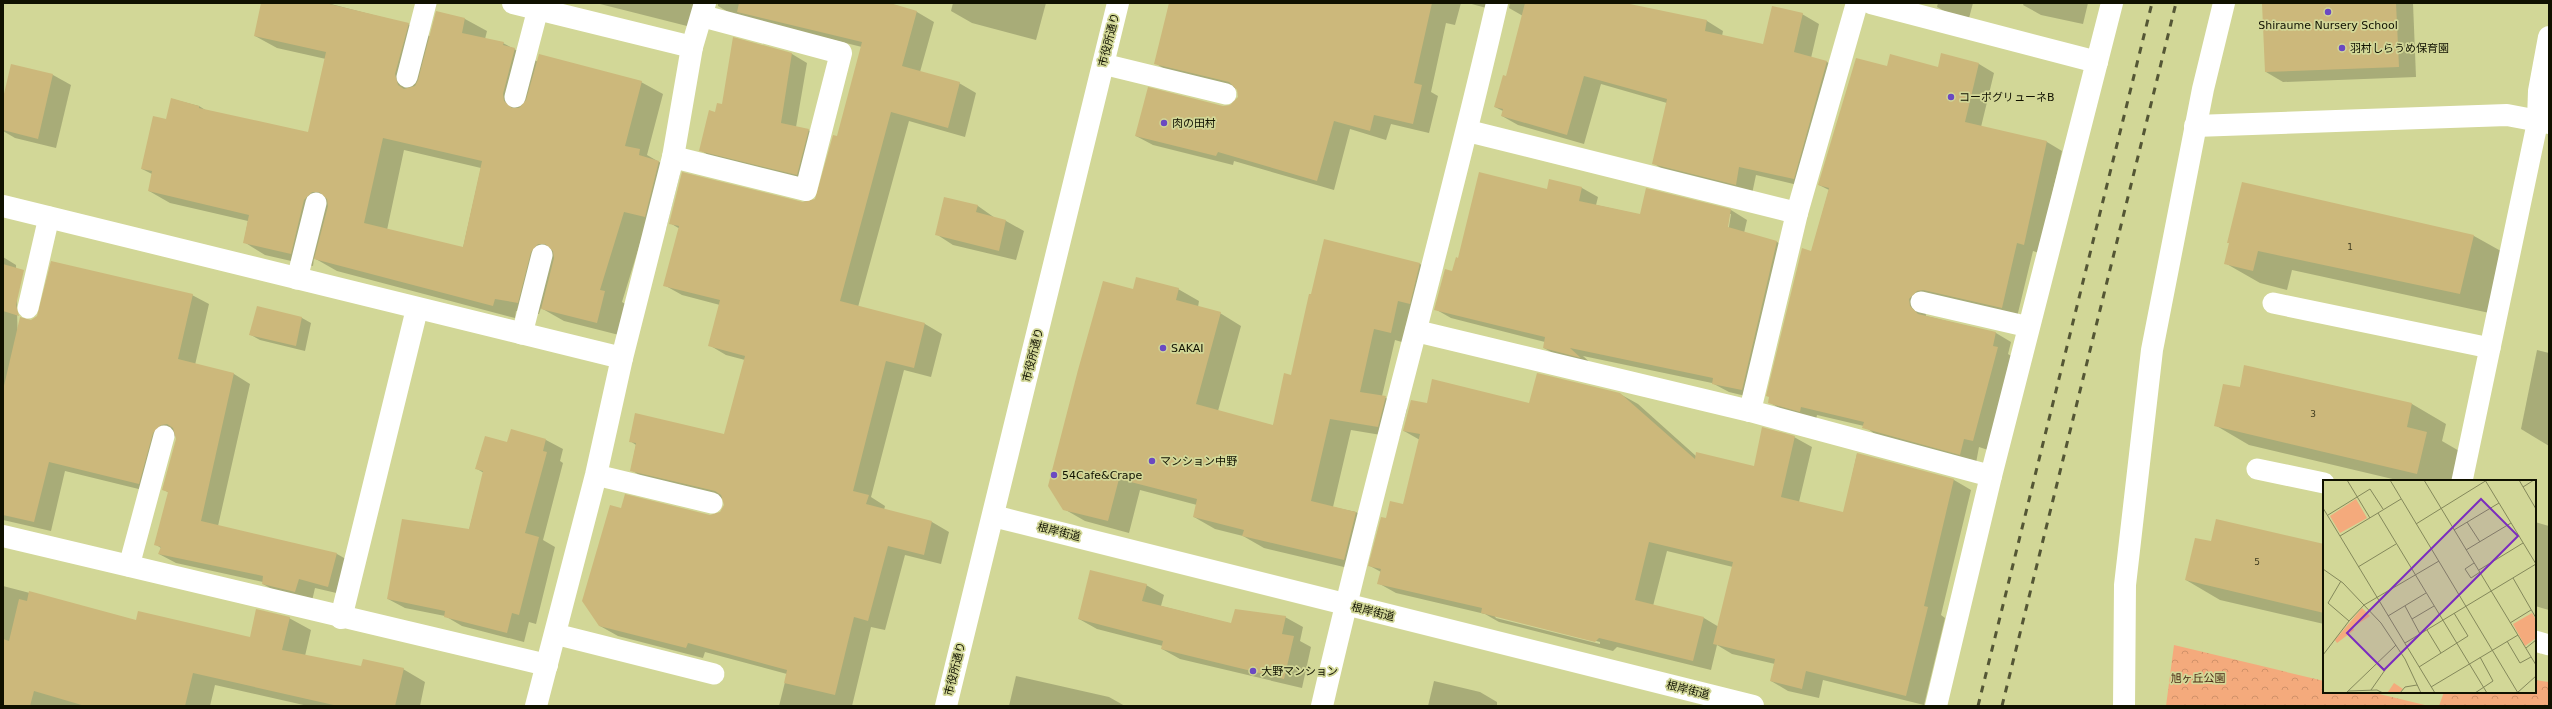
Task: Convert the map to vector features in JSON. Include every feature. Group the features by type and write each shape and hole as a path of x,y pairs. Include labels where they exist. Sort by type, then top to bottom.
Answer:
{"street":[{"path":"513,3 692,47"},
{"name":"市役所通り","path":"946,706 1118,3"},
{"path":"1322,706 1345,605 1468,131 1497,3"},
{"path":"1750,411 1797,213 1857,3"},
{"path":"1870,3 2097,62"},
{"path":"1936,706 1991,476 2112,3"},
{"path":"2124,706 2125,585 2152,350 2195,126 2224,3"},
{"path":"536,706 596,475 622,358 673,157 692,47 704,9 841,53 806,190 673,157"},
{"path":"2195,126 2507,115 2544,121 2539,91 2549,37"},
{"path":"1468,131 1797,213"},
{"path":"3,206 417,309 622,358"},
{"path":"341,618 417,309"},
{"path":"1416,331 1750,411 1991,476"},
{"name":"根岸街道","path":"993,516 1753,706"},
{"path":"3,536 341,618 547,665"}],"lane":[{"path":"408,77 426,3"},
{"path":"515,96 538,9"},
{"path":"1103,64 1226,94"},
{"path":"2462,480 2490,348 2544,121"},
{"path":"297,279 316,203"},
{"path":"28,308 48,217"},
{"path":"522,334 542,255"},
{"path":"1921,302 2029,327"},
{"path":"2273,303 2490,348"},
{"path":"129,566 164,436"},
{"path":"2257,469 2323,483"},
{"path":"596,475 712,503"},
{"path":"555,634 714,674"},
{"path":"2536,641 2549,645"}],"green space":[{"name":"旭ヶ丘公園","path":"2174,645 2323,681 2323,693 2375,693 2429,706 2166,706"},
{"path":"2536,680 2549,682 2549,706 2439,706 2444,693 2536,693"}],"building":[{"path":"261,3 325,3 409,23 395,74 398,85 404,89 415,86 418,80 436,11 465,18 462,33 504,42 503,45 515,48 503,94 504,101 512,108 519,108 526,100 539,54 642,81 625,146 640,149 639,155 659,161 645,217 624,212 600,290 605,291 597,323 541,309 554,258 553,251 545,244 538,244 531,252 518,303 495,299 493,306 314,259 328,206 327,199 319,192 312,192 304,200 291,254 243,243 249,215 148,191 152,171 141,169 153,116 166,119 171,98 199,106 199,108 308,132 326,52 254,36","holes":["383,138 482,161 463,247 364,223"]},
{"path":"739,3 890,3 917,11 902,66 960,82 948,128 891,112 840,301 925,323 914,368 886,361 853,491 869,495 866,504 932,521 924,555 888,546 868,621 854,617 835,695 784,683 787,670 688,643 686,648 599,626 582,601 610,505 621,508 625,494 710,515 720,512 724,505 721,495 715,491 630,471 636,443 629,442 635,413 724,434 745,356 708,346 720,300 663,286 679,226 669,224 682,172 803,202 815,199 833,135 837,136 862,42 737,12"},
{"path":"1169,3 1432,3 1414,83 1422,85 1413,124 1374,115 1370,131 1334,121 1317,181 1218,152 1216,156 1135,136 1148,87 1223,106 1230,105 1238,97 1237,90 1229,82 1154,64"},
{"path":"1525,3 1625,3 1707,20 1705,31 1763,44 1772,6 1803,13 1794,52 1827,61 1794,179 1739,167 1736,185 1652,164 1667,99 1584,76 1567,135 1501,116 1503,109 1494,107 1503,75 1506,76"},
{"path":"2262,3 2396,3 2399,67 2265,72"},
{"path":"733,37 792,53 781,123 809,129 797,175 699,151 709,110 715,112 717,103 722,104"},
{"path":"1941,53 1979,63 1965,122 2047,141 2024,245 2017,243 2002,308 1923,290 1917,291 1909,299 1910,306 1918,314 1996,332 1993,346 1998,347 1973,441 1964,439 1960,455 1862,428 1864,422 1801,407 1800,412 1768,403 1769,397 1766,396 1802,248 1811,251 1829,188 1818,185 1856,58 1887,66 1890,54 1938,67"},
{"path":"11,64 53,74 38,139 3,130 3,98"},
{"path":"1479,172 1547,189 1549,179 1582,187 1579,201 1640,214 1646,188 1731,209 1728,227 1777,241 1742,390 1712,384 1713,378 1570,348 1581,358 1543,348 1545,337 1434,310 1445,269 1452,271 1456,257 1458,258"},
{"path":"2242,182 2474,235 2460,294 2258,251 2253,271 2224,264 2229,243 2227,243"},
{"path":"944,197 978,205 976,212 1006,220 999,251 935,235"},
{"path":"1324,239 1420,263 1410,304 1398,301 1391,333 1374,329 1360,392 1386,396 1378,427 1330,419 1311,501 1356,512 1344,560 1242,536 1244,530 1193,517 1197,499 1119,479 1108,521 1063,510 1048,486 1103,281 1133,289 1136,277 1179,288 1176,300 1221,312 1196,404 1273,425 1284,373 1291,375 1309,294 1311,294"},
{"path":"51,261 193,294 178,359 234,373 201,521 337,553 328,587 299,579 295,592 262,584 263,576 158,554 161,547 154,545 168,492 162,490 176,439 173,428 167,424 161,425 153,433 139,484 49,462 34,522 3,515 3,390 20,317 31,320 37,316"},
{"path":"3,264 24,270 16,305 19,316 3,311"},
{"path":"257,306 302,317 296,346 249,335"},
{"path":"2244,365 2412,403 2407,427 2427,432 2417,474 2214,426 2223,384 2240,387"},
{"path":"1537,373 1620,393 1695,459 1696,452 1754,466 1762,427 1795,436 1781,497 1843,512 1857,453 1954,479 1924,606 1928,607 1906,696 1806,671 1802,689 1770,681 1775,659 1713,644 1733,562 1649,542 1635,600 1704,617 1693,661 1599,638 1595,642 1481,613 1482,608 1377,584 1381,569 1368,566 1381,517 1386,518 1390,501 1403,504 1420,434 1403,431 1411,400 1427,403 1432,379 1529,403"},
{"path":"511,429 546,439 543,451 547,452 525,533 539,537 519,615 512,613 507,633 444,617 445,611 387,599 402,519 469,529 483,471 475,469 485,436 507,442"},
{"path":"2216,519 2323,544 2323,613 2185,580 2195,538 2211,541"},
{"path":"1090,570 1147,584 1142,601 1231,623 1235,609 1286,616 1282,634 1294,636 1284,679 1161,649 1163,641 1078,619"},
{"path":"29,591 136,620 138,611 250,637 256,609 290,617 282,650 361,666 363,659 404,668 395,706 338,706 193,673 185,706 85,706 34,691 30,706 3,706 3,639 9,641 19,599 27,601"}],"railway":[{"path":"1978,706 2152,3"},
{"path":"2002,706 2176,3"}],"place":[{"name":"Shiraume Nursery School","path":"2328,12"},
{"name":"羽村しらうめ保育園","path":"2342,48"},
{"name":"コーポグリューネB","path":"1951,97"},
{"name":"肉の田村","path":"1164,123"},
{"name":"SAKAI","path":"1163,348"},
{"name":"マンション中野","path":"1152,461"},
{"name":"54Cafe&Crape","path":"1054,475"},
{"name":"大野マンション","path":"1253,671"}]}
